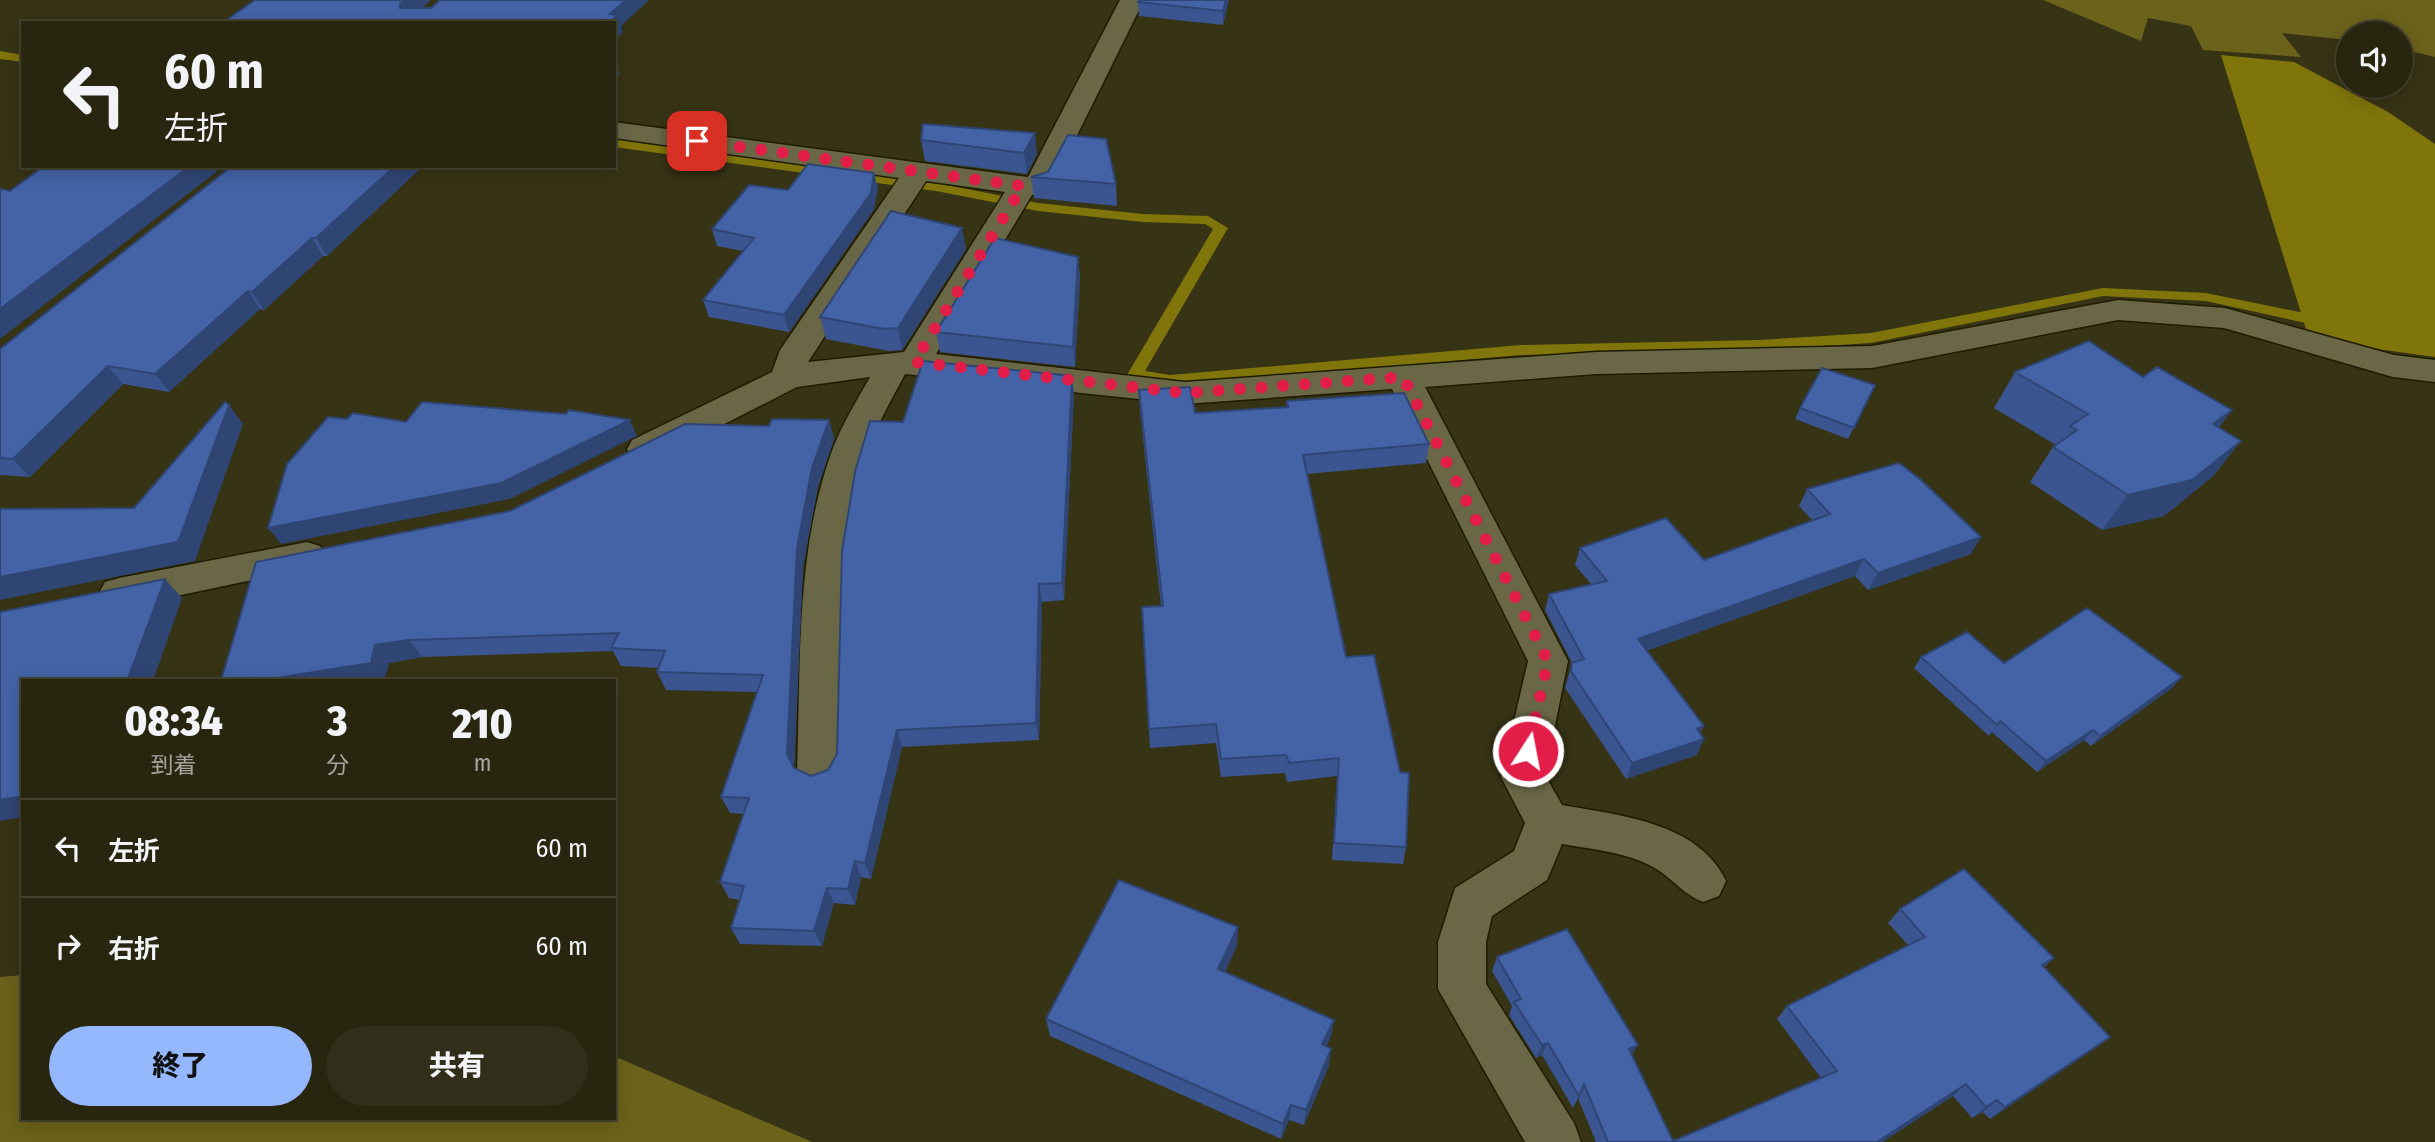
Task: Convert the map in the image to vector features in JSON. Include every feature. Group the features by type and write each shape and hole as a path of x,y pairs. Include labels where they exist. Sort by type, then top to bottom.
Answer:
{"street":[{"path":"819,771 831,531 850,451 904,363 1016,197 1038,186 1132,0"},
{"path":"616,130 1016,197"},
{"path":"787,378 792,358 913,179"},
{"path":"617,463 787,378 824,370 904,363 1185,393 1596,363 1872,357 2118,310 2225,318 2393,366 2435,371"},
{"path":"2393,366 2435,393"},
{"path":"1403,377 1548,661 1523,777 1548,822"},
{"path":"80,601 341,549"},
{"path":"1548,822 1636,838 1675,856 1703,881"},
{"path":"1548,822 1531,865 1472,903 1462,942 1462,989 1555,1142"}],"shaded area":[{"path":"2043,0 2435,0 2435,57 2413,52 2413,21 2336,21 2336,39 2282,33 2301,57 2203,50 2191,26 2148,18 2141,41"},
{"path":"2221,55 2294,62 2336,84 2336,98 2362,98 2388,112 2435,144 2435,357 2377,349 2306,329"},
{"path":"21,975 21,1120 616,1120 616,1057 812,1142 0,1142 0,977"}],"building":[{"path":"255,0 405,0 400,4 400,8 431,8 440,0 626,0 610,14 617,15 612,21 225,21"},
{"path":"1226,0 1223,11 1138,2"},
{"path":"923,124 1035,133 1024,153 921,140"},
{"path":"1068,135 1106,139 1116,184 1031,177 1048,172"},
{"path":"808,164 874,173 871,193 784,315 703,300 754,238 712,229 749,185 788,190"},
{"path":"41,168 187,168 0,309 0,189 10,191"},
{"path":"229,168 393,168 316,238 312,238 252,292 248,291 155,374 108,366 13,459 0,458 0,349"},
{"path":"891,211 962,228 898,328 884,329 820,317"},
{"path":"995,238 1078,257 1073,347 936,332"},
{"path":"2089,341 2143,377 2157,367 2232,410 2213,424 2241,441 2192,480 2128,495 2053,447 2077,430 2070,426 2088,414 2015,372"},
{"path":"923,361 1072,376 1062,583 1039,584 1036,723 897,730 865,863 855,861 848,889 827,888 814,931 731,928 744,886 720,882 749,798 721,797 763,675 657,672 665,651 611,648 619,633 409,640 375,645 371,663 271,679 222,679 256,562 510,511 685,424 769,426 772,419 829,420 812,468 797,548 787,754 794,768 811,776 828,770 837,754 842,551 855,472 870,421 903,422"},
{"path":"1822,368 1875,385 1854,428 1800,408"},
{"path":"1190,387 1195,413 1288,407 1287,401 1404,393 1429,444 1303,455 1346,657 1374,655 1400,772 1409,773 1406,847 1334,843 1339,758 1289,763 1286,755 1221,759 1216,724 1149,729 1142,607 1163,606 1139,390"},
{"path":"225,402 229,405 178,542 0,577 0,509 134,508"},
{"path":"422,402 566,414 569,410 630,420 501,483 268,528 287,464 328,417 347,419 353,413 406,422"},
{"path":"1899,463 1920,479 1981,537 1878,573 1864,559 1638,639 1704,726 1697,729 1704,739 1632,763 1571,671 1572,663 1584,659 1549,594 1607,581 1580,548 1666,518 1704,560 1830,514 1807,489"},
{"path":"165,579 128,679 21,679 21,796 0,800 0,612"},
{"path":"2087,608 2182,677 2100,736 2093,730 2046,761 2000,721 1997,725 1921,657 1967,632 2004,663"},
{"path":"1964,869 2054,958 2042,965 2110,1037 2005,1107 1997,1100 1986,1107 1966,1084 1877,1142 1608,1142 1584,1084 1579,1096 1548,1043 1542,1045 1514,1002 1521,999 1497,957 1567,929 1638,1045 1629,1049 1673,1141 1837,1071 1787,1006 1925,937 1900,909"},
{"path":"1119,880 1238,927 1218,969 1334,1020 1322,1044 1331,1049 1306,1110 1291,1105 1283,1124 1046,1019"}],"waterway":[{"path":"0,55 21,59"},
{"path":"616,143 936,187 1038,207 1143,218 1208,220 1221,228 1135,375 1170,380 1521,350 1759,345 1871,338 2103,292 2206,297 2324,322"}],"route":[{"path":"697,141 1023,186 914,362 1185,393 1403,377 1548,661 1528,751"}]}
